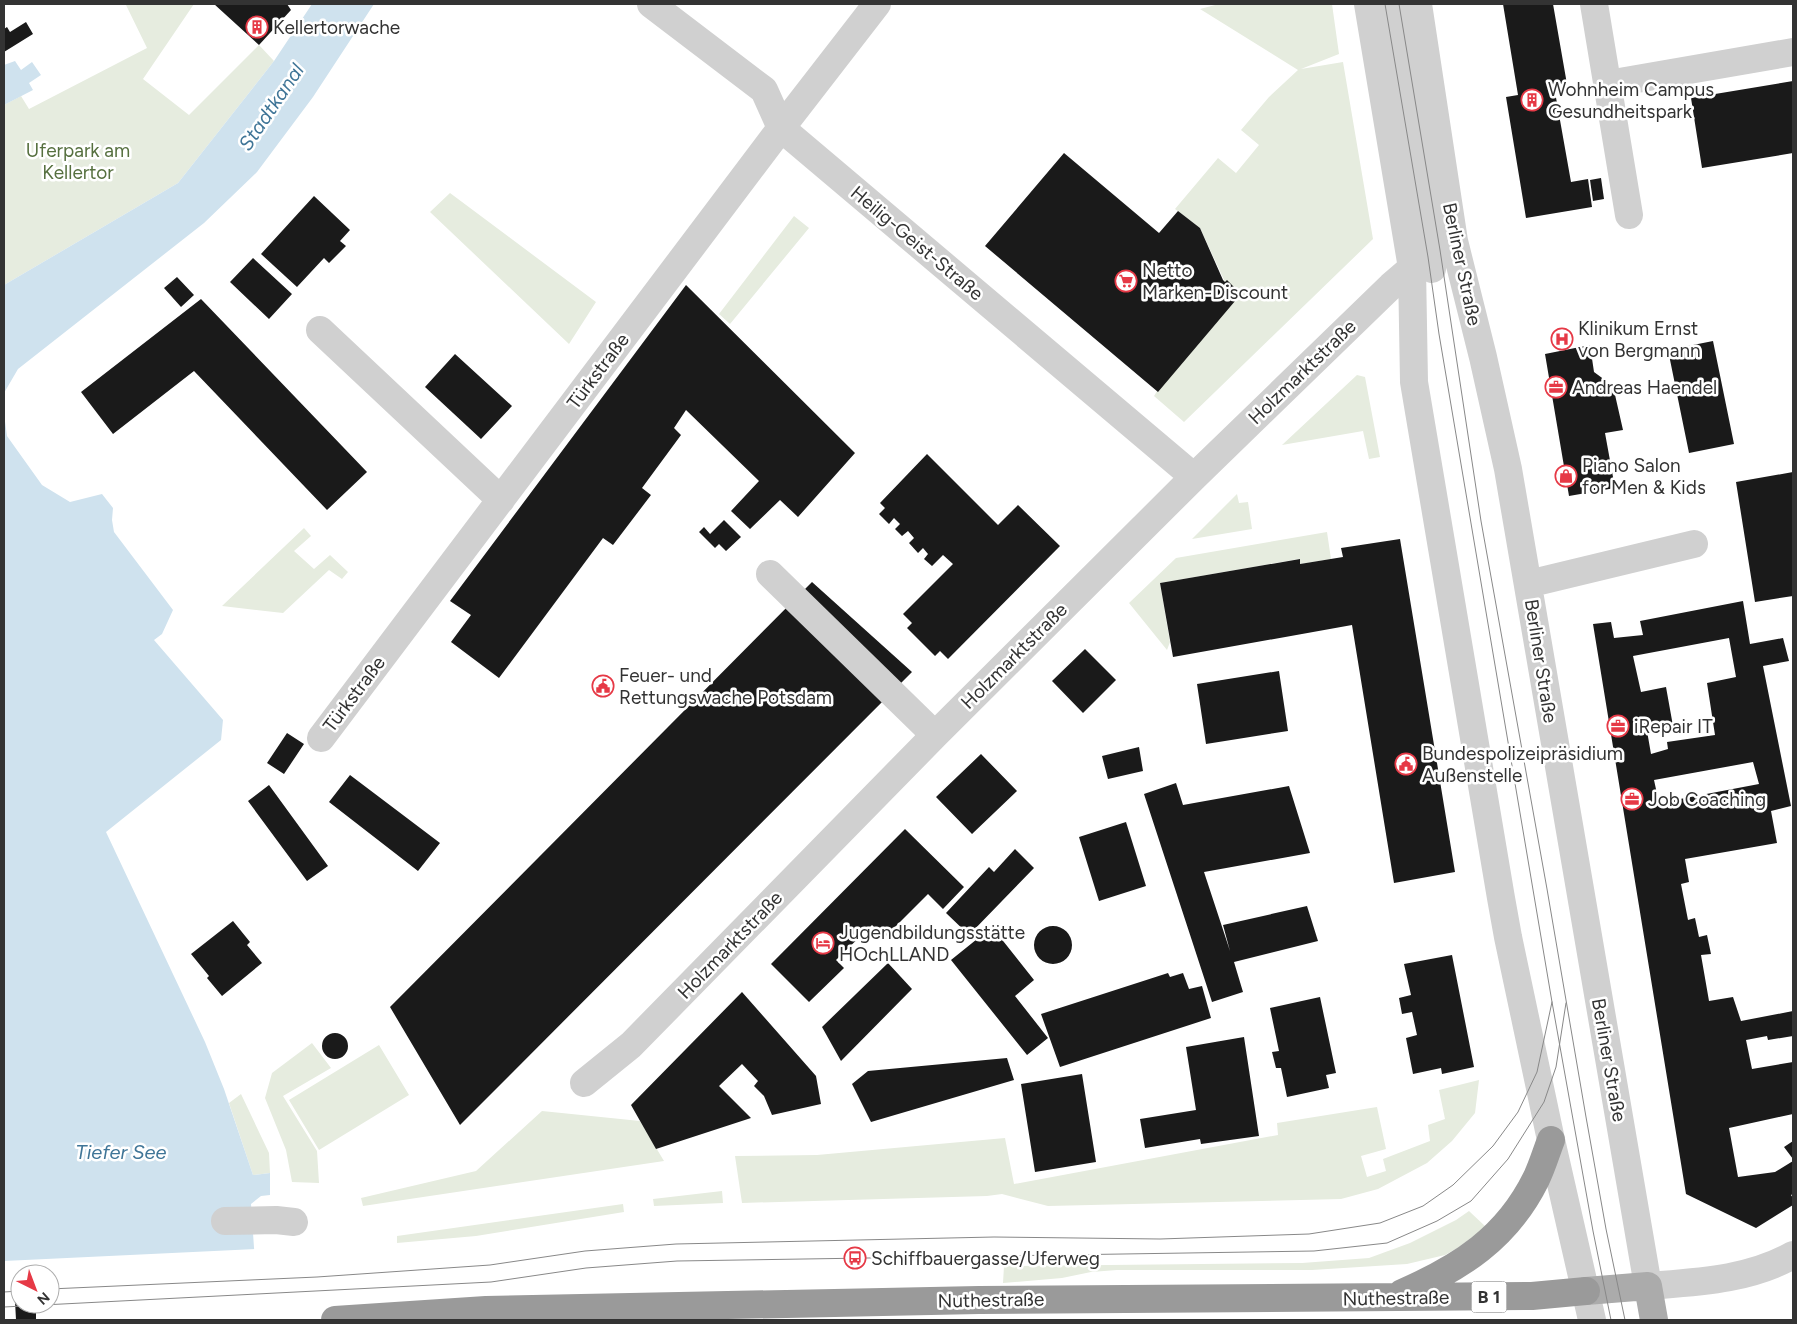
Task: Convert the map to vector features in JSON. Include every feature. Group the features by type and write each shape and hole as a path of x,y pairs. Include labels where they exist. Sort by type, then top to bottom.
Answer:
{"highway":[{"path":"1392,1298 1438,1278 1477,1253 1503,1228 1521,1205 1536,1179 1551,1140"},
{"name":"Nuthestraße","path":"335,1320 525,1309 979,1300 1532,1296 1586,1292"}],"main road":[{"name":"Nuthestraße","path":"1586,1292 1648,1286"},
{"name":"Berliner Straße","path":"1648,1286 1654,1320"}],"street":[{"name":"Heilig-Geist-Straße","path":"651,4 764,90 781,128 1194,477"},
{"name":"Türkstraße","path":"321,738 781,128 877,4"},
{"path":"1368,4 1412,268 1414,382 1501,898 1551,1140 1592,1320"},
{"path":"1392,4 1444,247 1413,327"},
{"name":"Berliner Straße","path":"1418,4 1444,247 1475,328 1508,469 1648,1286"},
{"path":"1594,4 1629,215"},
{"path":"1608,84 1793,52"},
{"name":"Holzmarktstraße","path":"584,1083 631,1046 935,735 1194,477 1412,268 1444,247"},
{"path":"320,330 501,500"},
{"path":"1528,584 1694,544"},
{"path":"770,574 935,735"},
{"path":"225,1221 276,1220 294,1222"},
{"path":"1648,1286 1719,1280 1777,1265 1793,1256"}],"green space":[{"name":"Uferpark am Kellertor","path":"126,4 194,4 143,79 189,115 259,45 274,61 178,183 4,285 4,105 21,96 29,109 147,48"},
{"path":"1219,4 1332,4 1339,54 1301,69 1343,62 1373,239 1184,422 1154,396 1225,282 1200,228 1175,209 1218,158 1236,173 1259,145 1241,130 1269,97 1298,70 1200,9"},
{"path":"450,193 596,302 569,344 430,212"},
{"path":"794,216 809,228 730,324 719,314"},
{"path":"1357,375 1365,377 1380,457 1369,459 1363,431 1282,445"},
{"path":"1237,494 1239,503 1248,502 1252,529 1192,539"},
{"path":"304,528 311,536 294,551 314,569 330,555 348,572 342,579 329,570 283,613 222,606"},
{"path":"1327,532 1331,559 1300,564 1299,559 1160,583 1170,642 1167,650 1129,603 1176,558"},
{"path":"312,1043 331,1068 283,1096 317,1151 319,1183 292,1182 286,1150 265,1098 272,1073"},
{"path":"379,1045 409,1095 319,1150 289,1100"},
{"path":"1479,1080 1475,1113 1452,1141 1427,1163 1378,1189 1341,1199 1048,1206 1002,1194 742,1203 735,1156 817,1155 1005,1138 1014,1184 1278,1135 1277,1123 1377,1107 1386,1149 1361,1156 1367,1177 1386,1171 1383,1159 1430,1141 1428,1125 1445,1119 1439,1090"},
{"path":"241,1094 269,1153 270,1173 253,1175 229,1103"},
{"path":"542,1111 640,1121 664,1161 363,1206 361,1198 476,1171"},
{"path":"722,1191 723,1203 654,1206 653,1199"},
{"path":"623,1204 624,1212 476,1236 397,1243 397,1236"},
{"path":"1469,1211 1486,1227 1445,1255 1407,1264 1312,1270 1117,1270 1091,1272 1062,1278 1003,1283 1004,1266 1302,1263 1369,1258 1410,1243 1456,1220"}],"water":[{"name":"Stadtkanal","path":"312,4 374,4 313,97 257,172 204,223 18,369 4,393 4,285 178,183 274,61"},
{"path":"15,61 21,70 32,62 41,75 29,83 33,90 4,105 4,65"},
{"name":"Tiefer See","path":"4,414 7,436 42,485 70,502 102,494 113,508 114,532 173,610 162,634 154,640 223,720 221,740 106,832 205,1042 224,1089 253,1175 270,1173 270,1195 261,1196 251,1204 259,1320 4,1320"}],"pier":[{"path":"257,1249 262,1320 4,1320 4,1261"}],"building":[{"name":"Kellertorwache","path":"214,4 287,4 291,10 259,45"},
{"name":"Wohnheim Campus Gesundheitspark","path":"1503,4 1553,4 1568,90 1555,92 1571,182 1588,179 1592,207 1526,218 1506,97 1518,95"},
{"path":"26,22 33,34 4,52 4,29 7,27 10,32"},
{"path":"1793,81 1793,153 1702,168 1691,98"},
{"name":"Netto Marken-Discount","path":"1064,153 1159,233 1178,211 1200,228 1223,280 1225,282 1227,280 1241,294 1158,392 985,246"},
{"path":"1601,178 1604,199 1593,201 1590,180"},
{"path":"314,196 350,230 340,241 346,246 329,263 324,258 297,287 261,254"},
{"path":"253,258 292,294 269,319 230,282"},
{"path":"177,277 194,295 181,307 164,288"},
{"path":"686,285 855,453 798,517 780,500 750,529 731,511 759,481 686,410 674,428 681,435 642,488 651,495 613,545 603,538 499,678 451,642 471,615 450,601"},
{"path":"201,299 367,472 327,510 194,371 113,434 81,392"},
{"path":"1713,341 1734,444 1689,453 1668,350"},
{"path":"1590,345 1594,372 1613,386 1623,430 1605,433 1615,488 1569,496 1545,354"},
{"path":"455,354 512,406 481,439 425,387"},
{"path":"927,454 998,525 1018,505 1060,546 948,659 940,651 935,656 907,628 912,623 903,614 953,564 943,555 932,566 924,559 928,554 923,548 918,553 909,543 914,538 908,531 902,536 895,529 900,524 894,518 889,524 879,514 885,508 880,503"},
{"path":"1793,472 1793,596 1755,602 1736,482"},
{"path":"724,520 741,537 726,551 719,544 715,548 699,532 704,527 710,534"},
{"name":"Bundespolizeipräsidium Außenstelle","path":"1400,539 1455,872 1394,883 1352,625 1173,657 1160,583 1300,559 1300,564 1343,557 1341,548"},
{"path":"812,582 912,672 460,1125 390,1007"},
{"path":"1743,601 1750,644 1783,638 1789,661 1763,666 1791,806 1771,811 1777,843 1685,859 1689,882 1681,884 1688,920 1695,918 1699,937 1707,935 1711,954 1701,955 1709,1001 1733,997 1741,1021 1793,1011 1793,1036 1768,1040 1767,1036 1746,1040 1752,1069 1793,1062 1793,1114 1729,1128 1738,1177 1775,1172 1793,1161 1793,1194 1791,1195 1793,1205 1756,1228 1686,1194 1593,624 1611,622 1614,638 1643,635 1640,621","holes":["1729,638 1736,677 1707,683 1715,735 1667,742 1668,749 1651,754 1647,731 1673,726 1666,687 1641,692 1633,656","1753,762 1759,784 1659,803 1654,780"]},
{"path":"1085,649 1116,680 1083,713 1052,681"},
{"path":"1279,671 1288,731 1206,744 1197,684"},
{"path":"287,733 304,744 284,774 267,763"},
{"path":"1139,747 1143,771 1108,779 1102,756"},
{"path":"981,754 1017,791 972,834 936,797"},
{"path":"350,775 440,843 418,871 329,802"},
{"path":"1176,783 1183,805 1289,786 1310,853 1204,872 1230,951 1223,925 1307,906 1318,941 1234,962 1243,992 1212,1002 1144,794"},
{"path":"269,785 328,866 307,881 248,801"},
{"path":"1126,822 1146,886 1099,901 1079,837"},
{"path":"905,829 964,887 943,909 928,894 885,937 872,925 836,960 844,968 809,1002 771,964"},
{"path":"1015,849 1034,868 969,935 946,913 989,867 994,872"},
{"path":"233,921 250,942 247,945 262,963 222,996 191,954"},
{"path":"1053,926 1067,931 1072,945 1067,959 1053,964 1039,959 1034,945 1039,931"},
{"path":"992,927 1034,980 1015,996 1048,1038 1027,1055 951,960"},
{"path":"1452,955 1474,1067 1442,1074 1441,1068 1413,1074 1406,1038 1417,1035 1412,1012 1402,1014 1399,998 1411,995 1404,964"},
{"path":"888,963 912,989 841,1061 822,1027"},
{"path":"1168,973 1170,977 1183,973 1189,989 1202,986 1211,1018 1060,1067 1041,1014"},
{"path":"742,992 816,1076 821,1104 772,1115 764,1096 754,1086 758,1081 742,1064 719,1086 751,1118 656,1149 631,1105"},
{"path":"1320,997 1336,1073 1326,1075 1329,1088 1287,1097 1281,1068 1276,1068 1272,1052 1279,1051 1270,1008"},
{"path":"335,1033 344,1037 348,1046 344,1055 335,1059 326,1055 322,1046 326,1037"},
{"path":"1244,1037 1259,1136 1201,1144 1200,1139 1145,1148 1140,1119 1196,1110 1186,1047"},
{"path":"1007,1058 1014,1080 871,1122 852,1084 868,1071"},
{"path":"1082,1074 1096,1162 1035,1172 1021,1084"},
{"path":"1793,1141 1793,1159 1784,1147"},
{"path":"16,1314 36,1314 36,1320 16,1320"}],"tram line":[{"path":"1385,4 1552,1002 1611,1320"},
{"path":"1399,4 1440,250 1481,521 1606,1229 1625,1320"},
{"path":"60,1289 317,1277 490,1265 585,1251 676,1244 994,1237 1160,1239 1309,1234 1380,1223 1423,1206 1453,1185 1493,1146 1518,1112 1537,1072 1552,1002"},
{"path":"4,1307 491,1282 586,1268 677,1261 1314,1251 1387,1243 1437,1221 1471,1201 1508,1159 1544,1102 1556,1067 1566,1003"},
{"path":"4,1292 10,1292"}],"place":[{"name":"Kellertorwache","path":"257,27"},
{"name":"Wohnheim Campus Gesundheitspark","path":"1532,100"},
{"name":"Netto Marken-Discount","path":"1126,281"},
{"name":"Klinikum Ernst von Bergmann","path":"1562,339"},
{"name":"Andreas Haendel","path":"1556,387"},
{"name":"Piano Salon for Men & Kids","path":"1566,476"},
{"name":"Feuer- und Rettungswache Potsdam","path":"603,686"},
{"name":"iRepair IT","path":"1618,726"},
{"name":"Bundespolizeipräsidium Außenstelle","path":"1406,764"},
{"name":"Job Coaching","path":"1632,799"},
{"name":"Jugendbildungsstätte HOchLLAND","path":"823,943"},
{"name":"Schiffbauergasse/Uferweg","path":"855,1258"}]}
